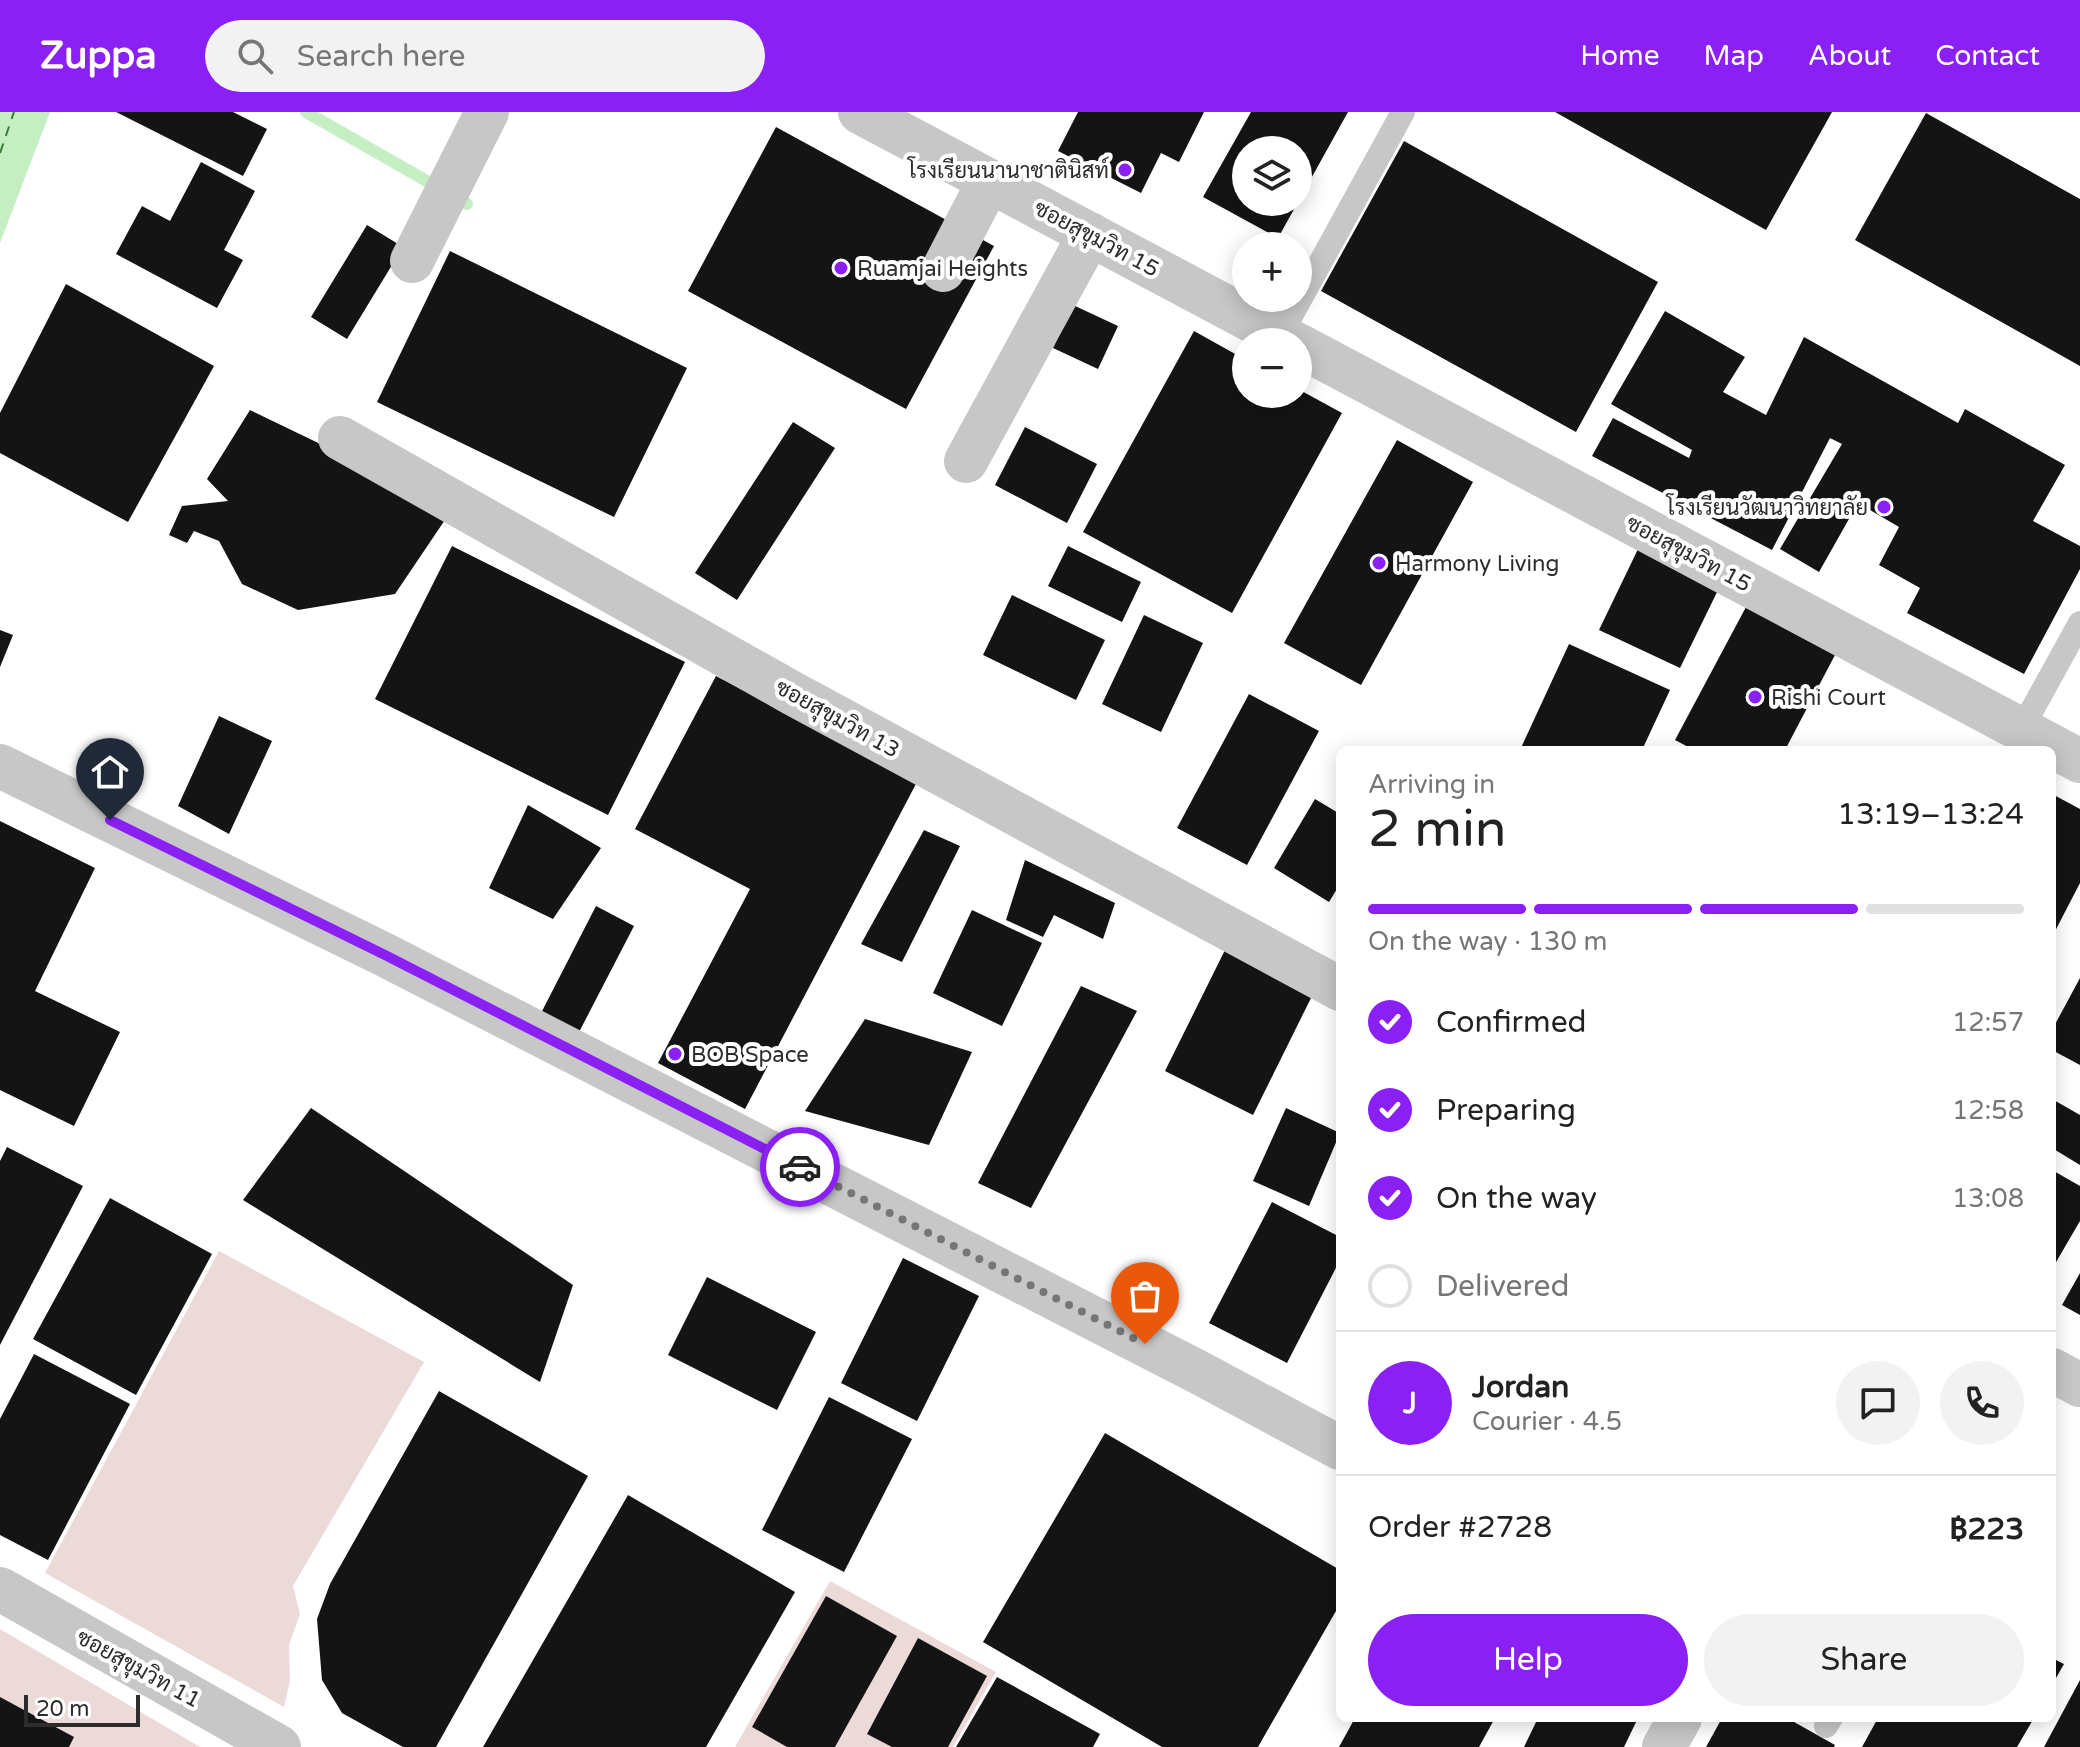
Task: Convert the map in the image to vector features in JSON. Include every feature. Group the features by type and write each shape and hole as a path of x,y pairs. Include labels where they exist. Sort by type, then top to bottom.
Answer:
{"street":[{"path":"412,261 487,112"},
{"name":"ซอยสุขุมวิท 15","path":"860,112 1266,328"},
{"path":"943,270 989,181"},
{"path":"966,461 1090,234"},
{"name":"ซอยสุขุมวิท 15","path":"1312,353 2051,746"},
{"name":"ซอยสุขุมวิท 13","path":"340,438 402,479 1336,987"},
{"name":"ซอยสุขุมวิท 15","path":"2056,748 2080,761"},
{"path":"0,766 399,962 1336,1446"},
{"path":"2056,1372 2080,1385"},
{"name":"ซอยสุขุมวิท 11","path":"0,1589 279,1747"},
{"path":"1664,1747 1678,1722"}],"lane":[{"path":"1296,328 1403,112"},
{"path":"2021,730 2080,623"}],"shaded area":[{"path":"0,112 50,112 0,243"},
{"path":"219,1251 424,1362 293,1586 300,1614 289,1645 290,1681 284,1707 45,1573"},
{"path":"830,1581 996,1672 953,1747 735,1747"},
{"path":"0,1629 200,1747 46,1747 0,1714"}],"building":[{"path":"116,112 233,112 267,129 243,176"},
{"path":"1078,112 1204,112 1179,162 1161,153 1141,193 1058,151"},
{"path":"1251,112 1348,112 1312,177 1312,136 1237,136"},
{"path":"1555,112 1832,112 1766,230"},
{"path":"1926,113 2080,199 2080,366 1855,240"},
{"name":"Ruamjai Heights","path":"776,127 994,246 906,409 688,291"},
{"path":"1404,141 1658,282 1576,432 1321,291"},
{"path":"1232,146 1232,213 1203,197"},
{"path":"201,162 255,191 224,250 243,260 217,308 116,254 142,206 170,221"},
{"path":"1238,216 1290,216 1281,232 1267,232"},
{"path":"367,225 403,247 347,339 311,317"},
{"path":"450,251 687,368 614,517 377,402"},
{"path":"66,284 214,366 128,522 0,453 0,413"},
{"path":"1073,305 1118,326 1098,369 1053,348"},
{"path":"1665,311 1745,357 1723,392 1766,415 1804,337 1958,423 1965,409 2065,465 2033,521 2080,546 2080,569 2024,674 1907,613 1920,588 1879,565 1899,527 1858,503 1819,572 1780,549 1842,444 1830,438 1772,550 1592,456 1613,418 1689,458 1692,450 1611,404"},
{"path":"1194,331 1232,352 1232,408 1312,408 1312,397 1342,413 1232,613 1083,532"},
{"path":"250,410 453,508 395,594 298,610 242,584 219,541 194,531 187,543 169,535 182,506 228,501 207,479"},
{"path":"793,422 835,448 737,600 695,573"},
{"path":"1025,427 1097,464 1067,523 995,485"},
{"name":"Harmony Living","path":"1397,440 1473,482 1361,685 1284,643"},
{"path":"452,546 685,662 608,815 375,699"},
{"path":"1068,546 1141,582 1122,622 1048,586"},
{"path":"1639,547 1720,586 1680,668 1599,630"},
{"path":"1012,595 1105,640 1076,700 983,655"},
{"name":"Rishi Court","path":"1746,607 1835,655 1787,746 1686,746 1675,740"},
{"path":"1144,615 1203,643 1161,732 1102,704"},
{"path":"0,630 13,635 0,667"},
{"path":"1569,644 1670,690 1644,746 1522,746"},
{"path":"716,676 917,782 745,1109 658,1063 750,889 635,829"},
{"path":"1249,694 1319,731 1247,865 1177,828"},
{"path":"219,716 272,741 229,834 178,806"},
{"path":"2056,796 2080,809 2080,883 2056,929"},
{"path":"1315,799 1336,812 1336,891 1329,902 1274,868"},
{"path":"528,805 601,848 553,919 489,888"},
{"path":"0,821 95,868 35,991 120,1032 74,1126 0,1090"},
{"path":"924,830 960,846 902,962 861,944"},
{"path":"1025,860 1115,903 1103,939 1054,915 1043,937 1006,920"},
{"path":"596,906 634,926 577,1036 539,1017"},
{"path":"972,910 1042,943 1002,1026 933,993"},
{"path":"1225,950 1313,994 1253,1115 1165,1071"},
{"path":"2080,978 2080,1065 2056,1052 2056,1023"},
{"path":"1081,986 1137,1011 1031,1208 978,1183"},
{"path":"865,1019 972,1052 929,1145 805,1111"},
{"path":"2056,1101 2080,1115 2080,1165 2056,1150"},
{"path":"311,1108 573,1285 540,1382 243,1200"},
{"path":"1286,1108 1336,1131 1336,1142 1309,1206 1253,1181"},
{"path":"7,1147 83,1186 0,1345 0,1161"},
{"path":"2056,1172 2080,1186 2080,1221 2056,1262"},
{"path":"110,1198 212,1254 136,1395 33,1339"},
{"path":"1272,1202 1336,1235 1336,1268 1287,1363 1209,1323"},
{"path":"903,1258 979,1296 917,1421 841,1383"},
{"path":"2080,1273 2080,1315 2062,1305"},
{"path":"707,1277 816,1332 777,1410 668,1355"},
{"path":"34,1354 130,1404 48,1560 0,1535 0,1419"},
{"path":"439,1391 588,1476 436,1747 403,1747 342,1713 322,1680 317,1619 330,1584"},
{"path":"829,1397 912,1439 844,1572 762,1530"},
{"path":"1105,1433 1336,1568 1336,1611 1258,1747 1162,1747 983,1642"},
{"path":"628,1495 795,1592 706,1747 483,1747"},
{"path":"826,1596 897,1636 835,1747 787,1747 752,1727"},
{"path":"918,1638 987,1676 948,1747 892,1747 867,1734"},
{"path":"2056,1660 2064,1664 2056,1678"},
{"path":"997,1677 1100,1734 1093,1747 956,1747"},
{"path":"2080,1680 2080,1747 2044,1747"},
{"path":"0,1697 74,1737 69,1747 0,1747"},
{"path":"1353,1722 1493,1722 1479,1747 1339,1747"},
{"path":"1536,1722 1636,1722 1624,1747 1524,1747"},
{"path":"1720,1722 1794,1722 1835,1745 1834,1747 1706,1747"},
{"path":"1876,1722 2032,1722 2017,1747 1862,1747"}],"waterway":[{"path":"306,112 467,204"}],"ferry route":[{"path":"0,153 14,112"}],"way so far":[{"path":"800,1167 1145,1344"}],"place":[{"name":"โรงเรียนนานาชาตินิสท์","path":"1125,170"},
{"name":"Ruamjai Heights","path":"841,268"},
{"name":"โรงเรียนวัฒนาวิทยาลัย","path":"1884,507"},
{"name":"Harmony Living","path":"1379,563"},
{"name":"Rishi Court","path":"1755,697"},
{"name":"BOB Space","path":"675,1054"}],"route":[{"path":"110,820 385,955 800,1167"}]}
